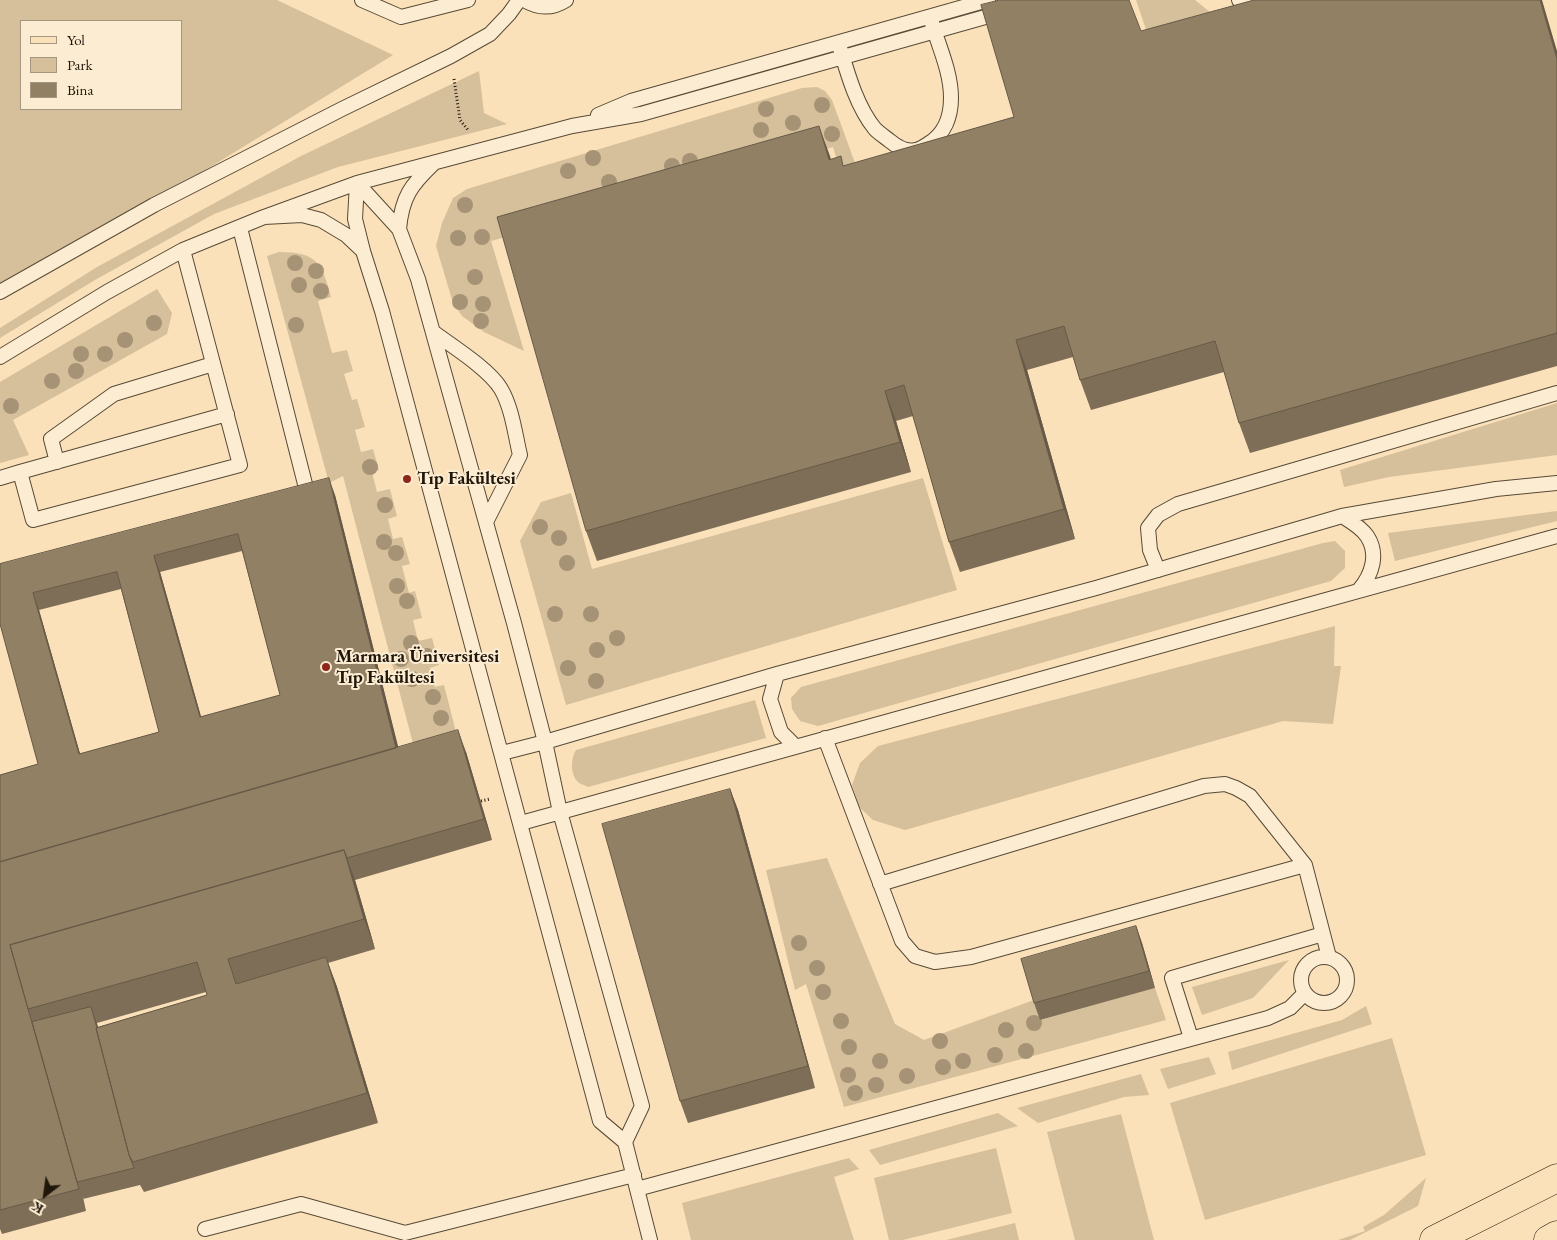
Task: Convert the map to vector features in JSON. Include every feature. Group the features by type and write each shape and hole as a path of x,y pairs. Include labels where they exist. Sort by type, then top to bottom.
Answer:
{"main road":[{"path":"1434,1240 1557,1178"},
{"path":"1548,1240 1557,1235"}],"lane":[{"path":"362,0 401,17 468,0"},
{"path":"0,292 154,205 451,56 490,34 519,0"},
{"path":"524,0 543,7 555,6 566,0"},
{"path":"572,126 631,102 988,0"},
{"path":"1239,0 1245,5 1262,0"},
{"path":"0,357 107,292 183,250 264,217 357,183 572,126 641,114 1019,8"},
{"path":"838,42 850,81 861,105 875,128 892,143 903,149 914,150 935,140 947,123 950,111 949,79 929,17"},
{"path":"399,229 400,212 407,192 435,162"},
{"path":"357,183 399,229 418,279 433,332 545,742 560,812 642,1106 625,1142"},
{"path":"357,183 355,219 362,251 382,311 600,1121 625,1142 650,1240"},
{"path":"264,217 302,215 320,220 346,235 362,251"},
{"path":"240,228 306,484"},
{"path":"20,472 33,520 240,466 183,250"},
{"path":"433,332 477,364 500,388 508,406 520,455 486,522"},
{"path":"57,462 51,439 114,394 214,364"},
{"path":"1158,570 1150,550 1148,528 1158,515 1178,504 1557,393"},
{"path":"0,478 227,414"},
{"path":"502,753 777,674 1158,570 1342,516 1496,490 1557,483"},
{"path":"1342,516 1355,524 1367,536 1372,551 1373,564 1368,579 1359,590"},
{"path":"521,823 1557,536"},
{"path":"777,674 770,699 781,732 794,746"},
{"path":"825,738 902,942 915,956 935,962 970,957 1305,865"},
{"path":"880,884 1204,786 1225,784 1250,796 1305,865 1329,957"},
{"path":"1190,1038 1172,978 1323,934"},
{"path":"1321,956 1329,957 1343,965 1347,981 1343,994 1331,1002 1324,1003 1310,998 1305,993 1301,978 1307,963 1321,956"},
{"path":"205,1229 301,1204 405,1233 635,1182 1268,1018 1290,1008 1305,993"}],"path":[{"path":"451,56 460,120 483,149"}],"green space":[{"path":"0,0 277,0 393,55 0,296"},
{"path":"1136,0 1195,0 1230,28 1153,50"},
{"path":"479,71 484,113 507,124 338,167 214,214 95,280 0,338 0,328 97,267 301,156"},
{"path":"817,87 825,91 832,100 855,163 839,167 833,147 491,241 524,351 484,332 462,316 453,303 436,246 442,223 453,198 467,189 802,88"},
{"path":"279,252 302,254 310,257 321,268 324,276 331,297 318,301 332,353 347,350 353,371 344,374 352,400 357,399 365,427 355,430 361,452 373,449 379,470 372,472 377,492 390,489 397,516 388,519 393,539 402,537 410,564 402,566 409,593 415,591 422,618 413,620 418,641 432,638 439,665 430,668 435,687 444,685 459,744 416,755 343,476 329,483 267,256"},
{"path":"157,289 172,313 167,334 13,420 29,455 0,463 0,382"},
{"path":"1557,403 1557,455 1389,477 1344,487 1340,470"},
{"path":"923,478 957,590 566,705 520,541 541,502 571,493 592,569"},
{"path":"1557,511 1557,521 1395,561 1388,533"},
{"path":"1335,541 1345,551 1345,568 1331,581 818,726 800,721 792,709 791,698 801,687"},
{"path":"1335,626 1334,666 1341,666 1333,724 1283,721 905,830 873,820 859,807 852,785 860,763 878,746"},
{"path":"755,700 766,738 588,787 579,783 573,774 573,757 576,750"},
{"path":"827,858 895,1024 924,1040 1034,1000 1040,1020 1155,988 1166,1020 844,1107 806,984 795,990 766,870"},
{"path":"1289,960 1253,998 1202,1015 1192,987"},
{"path":"1366,1006 1372,1024 1232,1070 1228,1052 1342,1020"},
{"path":"1392,1038 1426,1155 1205,1220 1170,1103"},
{"path":"1209,1057 1216,1074 1168,1089 1160,1069"},
{"path":"1141,1074 1149,1095 1124,1097 1038,1123 1017,1108"},
{"path":"998,1113 1018,1126 880,1165 869,1150"},
{"path":"1121,1114 1154,1240 1075,1240 1047,1132"},
{"path":"996,1148 1012,1213 903,1240 889,1240 874,1178"},
{"path":"849,1158 859,1169 834,1177 854,1240 691,1240 682,1203"},
{"path":"1426,1178 1418,1206 1350,1240 1338,1240 1365,1231 1363,1227 1384,1215"},
{"path":"1015,1223 1019,1240 946,1240"}],"building":[{"path":"1000,0 1129,0 1141,31 1254,0 1540,0 1557,59 1557,333 1239,423 1215,341 1080,380 1064,326 1016,340 1064,509 949,542 904,385 885,391 900,442 586,531 497,217 819,126 829,160 841,156 843,166 1014,117 981,5"},
{"name":"Marmara Üniversitesi Tıp Fakültesi","path":"329,478 396,748 0,862 0,775 38,764 0,624 0,564","holes":["238,534 280,695 200,717 154,556","117,572 159,732 79,754 33,593"]},
{"path":"458,730 484,819 347,858 344,850 10,945 79,1189 0,1210 0,862"},
{"path":"730,789 808,1066 680,1101 602,824"},
{"path":"344,850 364,919 228,959 236,984 326,957 367,1093 133,1162 129,1155 96,1028 207,995 197,962 28,1009 10,945"},
{"path":"1136,926 1149,971 1034,1003 1021,959"},
{"path":"91,1007 134,1168 77,1182 32,1022"}],"place":[{"name":"Tıp Fakültesi","path":"407,479"},
{"name":"Marmara Üniversitesi Tıp Fakültesi","path":"326,667"}]}
